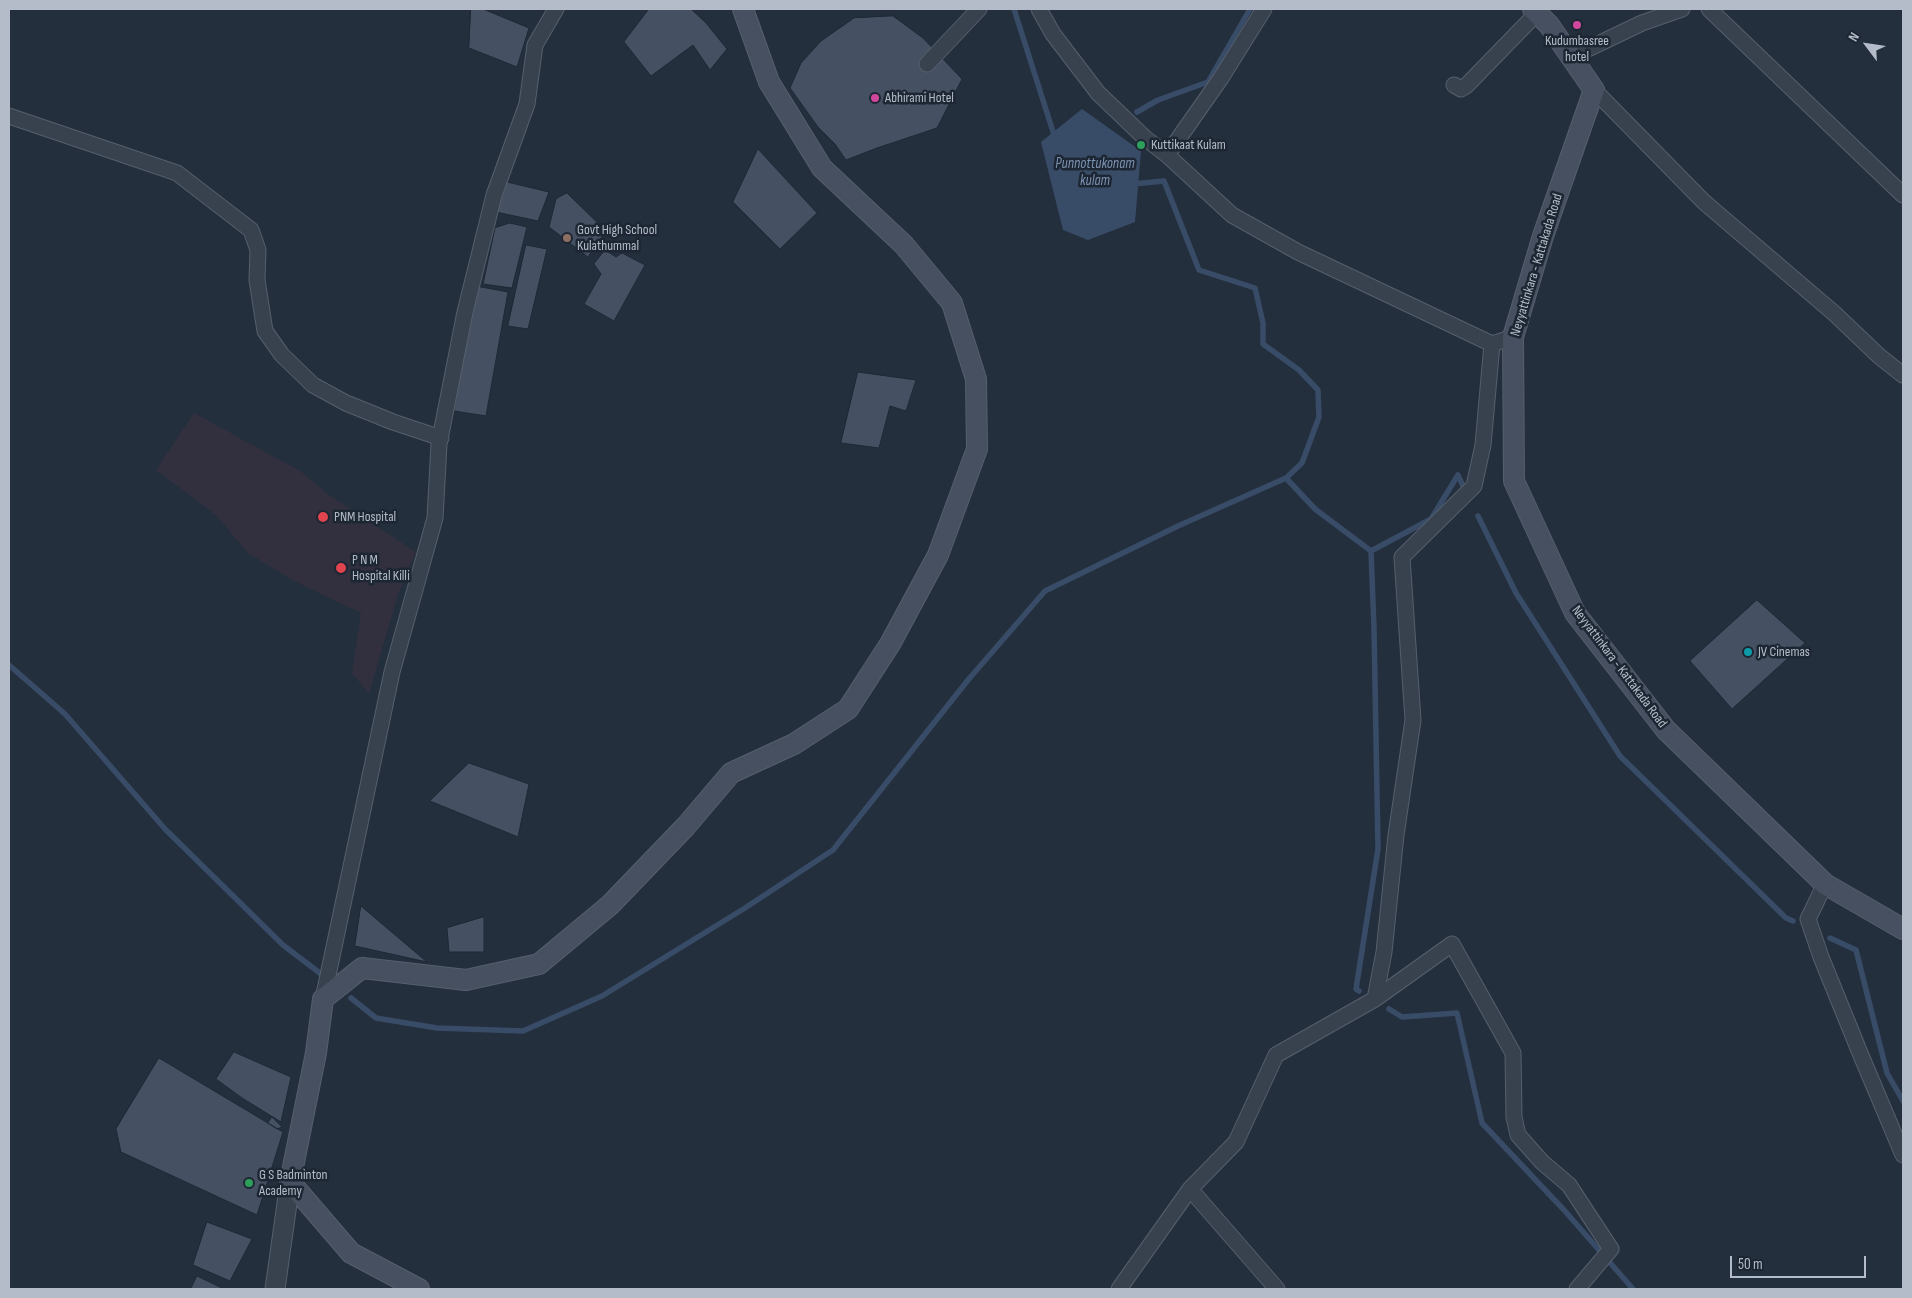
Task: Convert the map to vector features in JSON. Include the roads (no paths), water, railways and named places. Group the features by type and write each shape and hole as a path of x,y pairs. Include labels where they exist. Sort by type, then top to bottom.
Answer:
{"main road":[{"path":"419,1289 351,1253 290,1182 316,1054 323,999 362,968 466,980 539,964 610,906 686,826 730,773 794,744 848,709 890,644 938,555 977,449 976,379 952,302 904,246 822,168 769,82 743,9"},
{"path":"1535,11 1549,26 1594,90"},
{"name":"Neyyattinkara - Kattakada Road","path":"1594,90 1543,236 1513,337 1514,481 1575,613 1666,730 1825,884 1903,929"}],"street":[{"path":"323,999 392,672 435,518 440,438 465,312 494,195 527,104 534,45 556,9"},
{"path":"927,64 978,9"},
{"path":"1039,9 1053,34 1098,93 1145,138 1167,155 1232,215 1298,252 1492,344 1513,337"},
{"path":"1167,155 1222,78 1264,9"},
{"path":"1571,57 1642,23 1682,9"},
{"path":"1709,9 1903,195"},
{"path":"1454,86 1461,89 1466,86 1535,11"},
{"path":"1594,90 1704,202 1903,375"},
{"path":"9,116 177,173 251,230 258,250 257,280 265,331 282,355 313,386 346,403 440,438"},
{"path":"1375,999 1384,952 1396,835 1413,720 1402,557 1474,486 1483,445 1492,344"},
{"path":"1825,884 1808,919 1821,957 1860,1054 1903,1155"},
{"path":"1119,1289 1190,1189 1236,1142 1276,1055 1375,999 1452,944 1513,1053 1514,1117 1518,1135 1542,1162 1569,1185 1611,1250 1577,1289"},
{"path":"276,1289 290,1182"},
{"path":"1190,1189 1277,1289"}],"water":[{"name":"Punnottukonam kulam","path":"1082,109 1141,151 1135,222 1088,240 1063,230 1041,142"}],"waterway":[{"path":"1014,9 1055,138"},
{"path":"1137,112 1158,100 1208,82 1250,9"},
{"path":"1133,184 1164,181 1199,270 1255,288 1263,323 1263,344 1299,370 1318,390 1319,417 1302,463 1286,478 1315,509 1371,551 1378,849 1356,989 1359,991"},
{"path":"1371,551 1431,519 1458,475 1463,486"},
{"path":"351,998 376,1018 437,1028 523,1031 602,996 745,908 833,850 968,680 1045,591 1178,526 1286,478"},
{"path":"1478,516 1516,593 1620,756 1786,918 1793,921"},
{"path":"9,665 65,714 165,829 283,945 325,977"},
{"path":"1830,938 1856,950 1887,1073 1903,1101"},
{"path":"1389,1009 1402,1017 1457,1013 1482,1123 1564,1210 1633,1289"}],"place":[{"name":"Kudumbasree hotel","path":"1577,25"},
{"name":"Abhirami Hotel","path":"875,98"},
{"name":"Kuttikaat Kulam","path":"1141,145"},
{"name":"Govt High School Kulathummal","path":"567,238"},
{"name":"PNM Hospital","path":"323,517"},
{"name":"P N M Hospital Killi","path":"341,568"},
{"name":"JV Cinemas","path":"1748,652"},
{"name":"G S Badminton Academy","path":"249,1183"}]}
